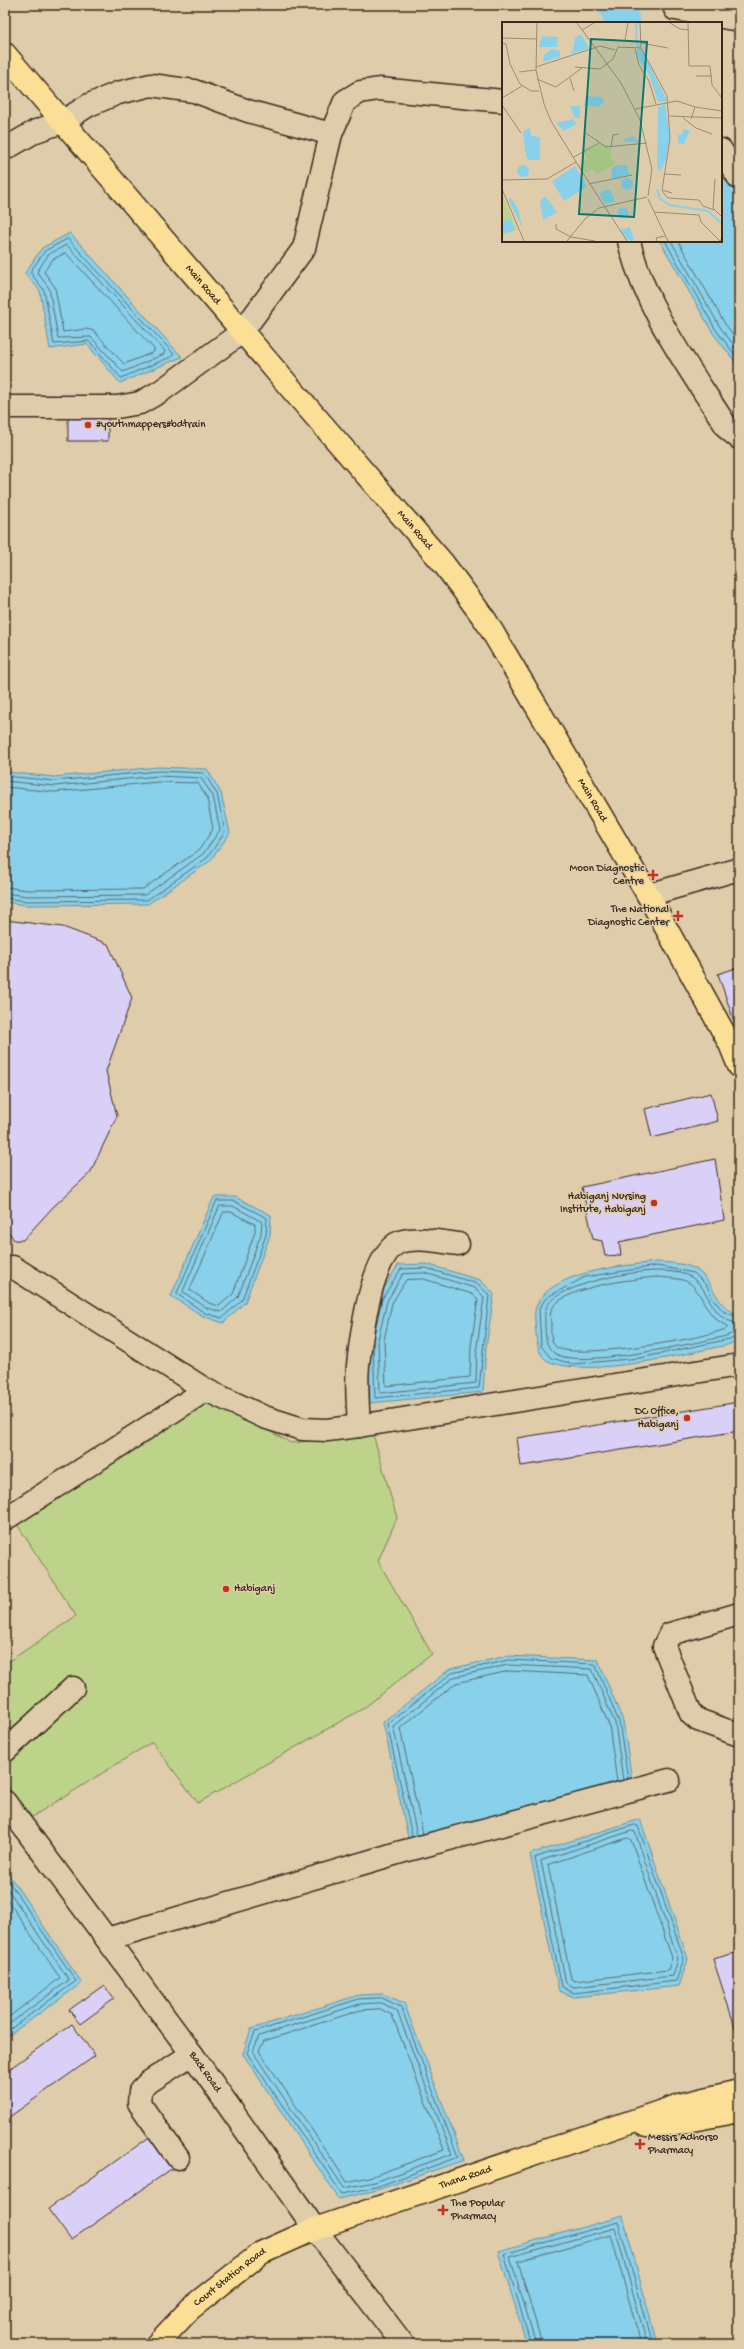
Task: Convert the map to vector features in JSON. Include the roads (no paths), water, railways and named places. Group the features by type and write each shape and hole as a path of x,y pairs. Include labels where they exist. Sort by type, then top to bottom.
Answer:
{"main road":[{"name":"Main Road","path":"5,54 242,332 443,563 486,621 648,895 730,1044 739,1066"},
{"name":"Thana Road","path":"315,2228 617,2128 680,2105 739,2091"},
{"name":"Thana Road","path":"617,2128 671,2124 739,2110"},
{"name":"Court Station Road","path":"157,2344 190,2309 262,2252 315,2228"}],"street":[{"path":"675,12 739,20"},
{"path":"5,149 36,131 62,122 89,105 118,93 151,85 194,91 248,111 331,134"},
{"path":"5,407 117,407 140,403 161,391 242,332 304,248 331,134 345,101 360,92 379,89 502,101"},
{"path":"722,152 739,178"},
{"path":"629,242 634,262 657,313 728,429 739,438"},
{"path":"648,895 739,869"},
{"path":"359,1426 358,1366 367,1310 379,1265 388,1249 399,1242 415,1239 458,1244"},
{"path":"13,1267 206,1390 264,1417 302,1429 327,1430 359,1426 739,1365"},
{"path":"5,1519 206,1390"},
{"path":"739,1614 670,1634 664,1646 691,1714 698,1720 739,1735"},
{"path":"5,1751 73,1688"},
{"path":"107,1939 401,1852 669,1780"},
{"name":"Back Road","path":"5,1802 192,2054 315,2228 403,2344"},
{"path":"178,2158 139,2102 140,2091 149,2082 192,2054"}],"water":[{"path":"722,157 739,184 739,367 713,333 661,242 722,242"},
{"path":"70,233 182,357 120,383 87,344 50,349 40,291 25,273 42,248"},
{"path":"158,767 207,769 221,793 230,833 210,861 148,904 26,905 5,902 5,772 54,777"},
{"path":"214,1197 235,1197 271,1215 270,1235 245,1302 223,1323 203,1316 171,1296"},
{"path":"657,1262 688,1266 697,1270 703,1275 725,1307 739,1314 738,1341 727,1345 662,1359 613,1366 568,1366 550,1362 543,1357 537,1342 535,1310 544,1295 556,1285 589,1272"},
{"path":"426,1264 480,1280 494,1294 486,1347 483,1392 370,1403 369,1339 378,1298 398,1265"},
{"path":"507,1656 598,1660 623,1721 634,1794 412,1855 383,1722 450,1669"},
{"path":"640,1819 688,1959 679,1986 574,1997 559,1991 530,1854"},
{"path":"5,1869 82,1983 5,2038"},
{"path":"383,1994 404,2003 464,2160 377,2190 339,2199 243,2054 251,2029 359,1995"},
{"path":"623,2216 657,2344 527,2344 498,2251"}],"waterway":[{"path":"616,5 623,22"}],"place":[{"name":"#youthmappers#bdtrain","path":"88,425"},
{"name":"Moon Diagnostic Centre","path":"653,875"},
{"name":"The National Diagnostic Center","path":"678,916"},
{"name":"Habiganj Nursing Institute, Habiganj","path":"654,1203"},
{"name":"DC Office, Habiganj","path":"687,1418"},
{"name":"Habiganj","path":"226,1589"},
{"name":"Messrs Adhorso Pharmacy","path":"640,2144"},
{"name":"The Popular Pharmacy","path":"443,2210"}]}
